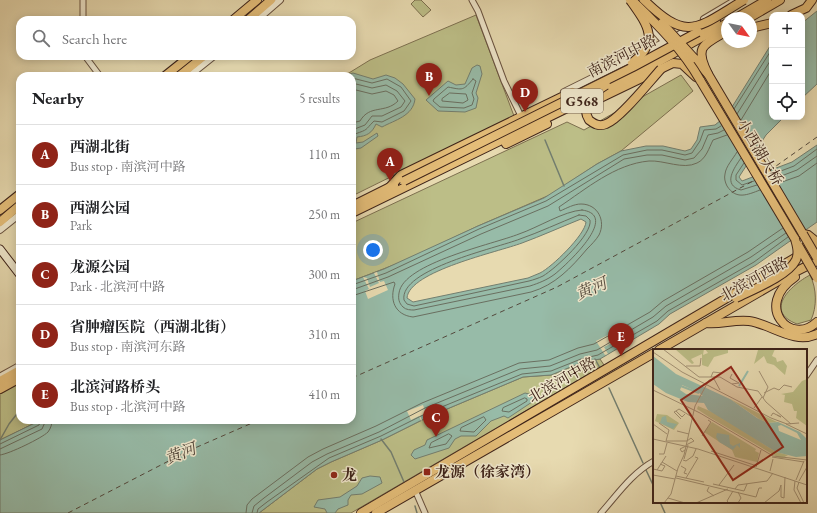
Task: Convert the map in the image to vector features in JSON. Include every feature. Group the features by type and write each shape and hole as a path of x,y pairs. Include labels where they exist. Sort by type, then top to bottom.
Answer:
{"main road":[{"path":"239,16 258,0"},
{"path":"253,16 271,0"},
{"path":"390,188 401,175 630,64 641,56 647,48 649,31 630,0"},
{"path":"630,0 654,21 689,60 700,80"},
{"path":"642,0 664,19 674,25 686,27 700,25 709,21 744,0"},
{"name":"小西湖大桥","path":"642,0 708,74 799,236"},
{"name":"南滨河中路","path":"356,204 649,58 751,0"},
{"path":"746,12 767,0"},
{"path":"757,13 780,0"},
{"path":"797,12 806,8 812,0"},
{"path":"757,27 769,24"},
{"name":"南滨河中路","path":"356,211 637,74 721,26"},
{"path":"708,74 700,55 704,46 721,35"},
{"path":"710,41 721,37"},
{"path":"649,58 598,90 587,103 585,109 589,120 599,126 610,122 661,69"},
{"path":"170,72 185,60"},
{"path":"184,72 199,60"},
{"path":"466,157 475,157 520,138 677,62 685,66 700,80"},
{"name":"小西湖大桥","path":"700,80 799,236"},
{"path":"0,210 16,197"},
{"path":"0,222 16,208"},
{"path":"799,236 808,235 817,242"},
{"path":"799,236 817,261 788,282 776,300 776,310 779,318 785,325 795,329 805,329 817,322"},
{"path":"799,236 817,278"},
{"path":"662,337 681,329 780,275 791,266 796,259 799,236"},
{"path":"0,243 16,262"},
{"name":"北滨河中路","path":"361,513 817,245"},
{"path":"0,249 16,270"},
{"path":"795,258 801,269"},
{"name":"北滨河西路","path":"705,323 817,261"},
{"path":"661,349 705,323 713,324 726,321 749,321 764,324 781,332 799,337 817,334"},
{"name":"北滨河中路","path":"376,513 653,354"},
{"path":"0,381 16,372"},
{"path":"0,388 16,380"}],"street":[{"path":"83,0 83,16"},
{"path":"262,16 280,0"},
{"path":"472,0 478,11 504,81 521,116"},
{"path":"630,0 664,41"},
{"path":"642,0 677,36"},
{"name":"南滨河中路","path":"521,116 557,95 664,41 677,36 736,0"},
{"path":"88,60 97,72"},
{"path":"194,72 209,60"},
{"path":"0,230 16,217"},
{"path":"807,375 817,360"},
{"path":"0,376 16,367"},
{"path":"600,513 632,479 653,462"},
{"path":"415,490 425,513"}],"green space":[{"path":"415,0 421,0 431,10 423,17 411,4"},
{"path":"476,15 514,116 356,194 356,72 350,72 370,60"},
{"path":"681,75 693,91 621,151 597,164 552,194 478,226 404,261 356,279 356,221 567,122 584,130"},
{"path":"810,275 815,292 813,315 811,320 797,324 787,319 782,312 781,305 789,291"},
{"path":"600,359 604,365 351,513 259,513 317,469 382,440 428,417 523,377 551,375 583,362"},
{"path":"16,384 16,424 33,424 0,440 0,393"}],"water":[{"path":"817,11 817,84 805,95 805,48 805,21"},
{"name":"黄河","path":"769,48 769,120 781,120 766,135 739,177 742,181 792,162 817,145 817,222 756,265 670,314 659,324 600,359 583,362 551,375 523,377 428,417 382,440 317,469 259,513 0,513 0,440 33,424 356,424 356,280 384,269 544,198 597,164 621,151 646,146 663,146 685,151 691,149 697,140 700,127 715,125 727,115","holes":["581,219 586,222 580,235 567,250 545,270 528,278 413,302 407,298 412,288 422,279 438,271 476,257 522,243"]},
{"path":"477,65 480,66 482,74 476,93 478,98 476,108 465,112 438,111 426,100 448,81 456,85 465,84 472,68"},
{"path":"356,74 373,79 386,75 395,78 403,84 415,99 411,110 403,117 382,127 376,124 369,134 357,137 356,143"},
{"path":"377,133 378,136 361,148 356,149 356,143 363,142"},
{"path":"525,393 537,396 535,400 508,418 504,416 491,421 476,436 461,436 455,439 449,448 415,459 411,455 414,450 425,445 427,440"},
{"path":"370,476 380,477 382,483 362,494 351,495 348,500 348,505 338,509 335,513 327,513 325,509 314,507 318,500 340,497 357,486 362,478"}],"pier":[{"path":"377,272 380,282 384,281 388,290 368,299 365,291 369,289 363,277 367,278 370,287 379,283 374,273"},
{"path":"616,331 620,339 604,347 608,354 605,355 596,341"},
{"path":"423,405 426,414 420,416 422,420 421,421 419,416 411,420 407,411"}],"waterway":[{"path":"545,140 564,186"},
{"path":"595,359 600,368"},
{"path":"609,388 643,463"},
{"path":"0,440 16,415"},
{"path":"381,439 391,452 404,482"},
{"path":"646,470 653,485"},
{"path":"660,503 665,513"},
{"path":"415,506 417,513"}],"ferry route":[{"path":"769,171 817,137"},
{"path":"356,376 557,287 755,180"},
{"path":"68,513 188,451 250,424"}],"place":[{"name":"西湖公园","path":"429,96"},
{"name":"省肿瘤医院（西湖北街）","path":"525,112"},
{"name":"西湖北街","path":"390,181"},
{"name":"北滨河路桥头","path":"621,356"},
{"name":"龙源公园","path":"436,437"},
{"name":"龙源（徐家湾）","path":"427,472"},
{"name":"龙","path":"334,475"}]}
